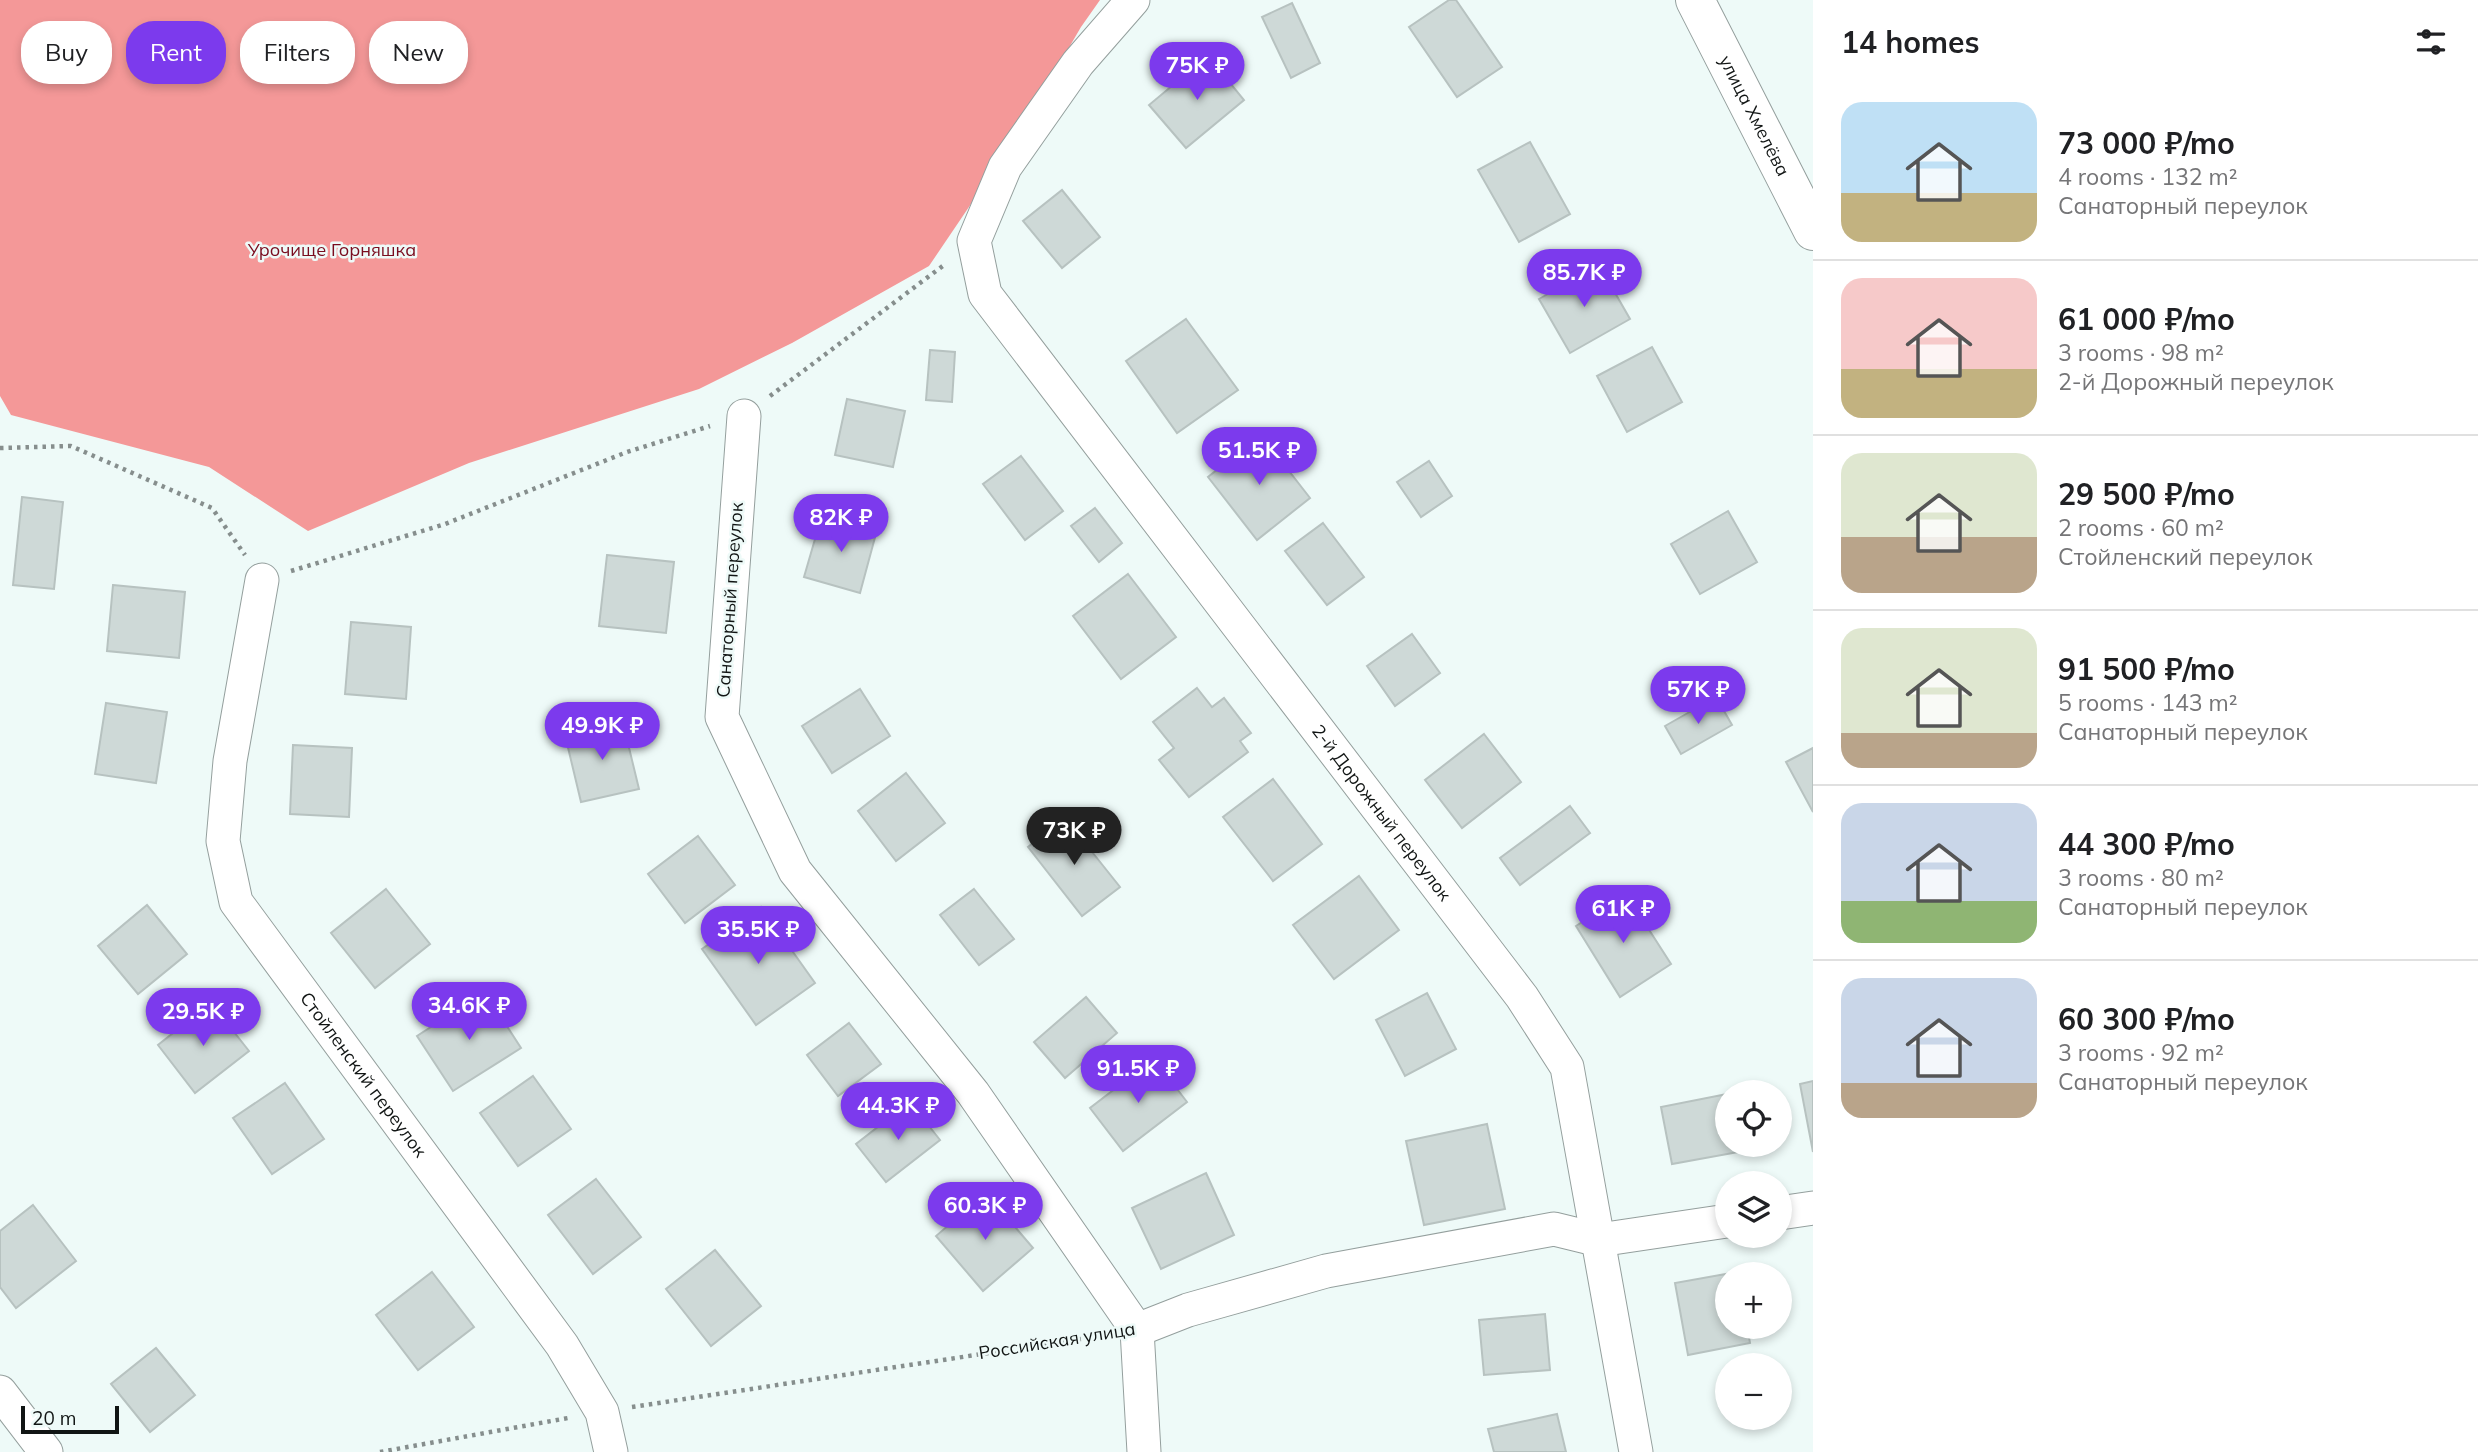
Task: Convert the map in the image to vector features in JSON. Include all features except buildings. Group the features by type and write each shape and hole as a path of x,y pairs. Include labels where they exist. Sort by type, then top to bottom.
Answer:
{"main road":[{"name":"улица Хмелёва","path":"1695,0 1813,231"}],"street":[{"path":"974,241 1005,167 1078,64 1133,0"},
{"name":"2-й Дорожный переулок","path":"974,241 985,294 1522,997 1567,1067 1636,1452"},
{"name":"Санаторный переулок","path":"744,416 722,717 795,871 973,1093 1137,1330"},
{"name":"Стойленский переулок","path":"262,580 230,761 223,841 236,902 562,1345 602,1412 611,1452"},
{"path":"1792,1211 1813,1208"},
{"name":"Российская улица","path":"1137,1330 1188,1310 1325,1271 1554,1228 1599,1240 1715,1223"},
{"path":"1137,1330 1144,1452"},
{"path":"0,1392 46,1452"}],"path":[{"path":"0,447 71,446 212,508 262,580 445,524 627,452 744,416 974,241"},
{"name":"Российская улица","path":"380,1452 602,1412 1137,1330"}],"green space":[{"name":"Урочище Горняшка","path":"0,0 1100,0 1081,27 1019,133 929,266 792,343 699,389 469,463 308,531 209,467 11,415 0,396"}]}
